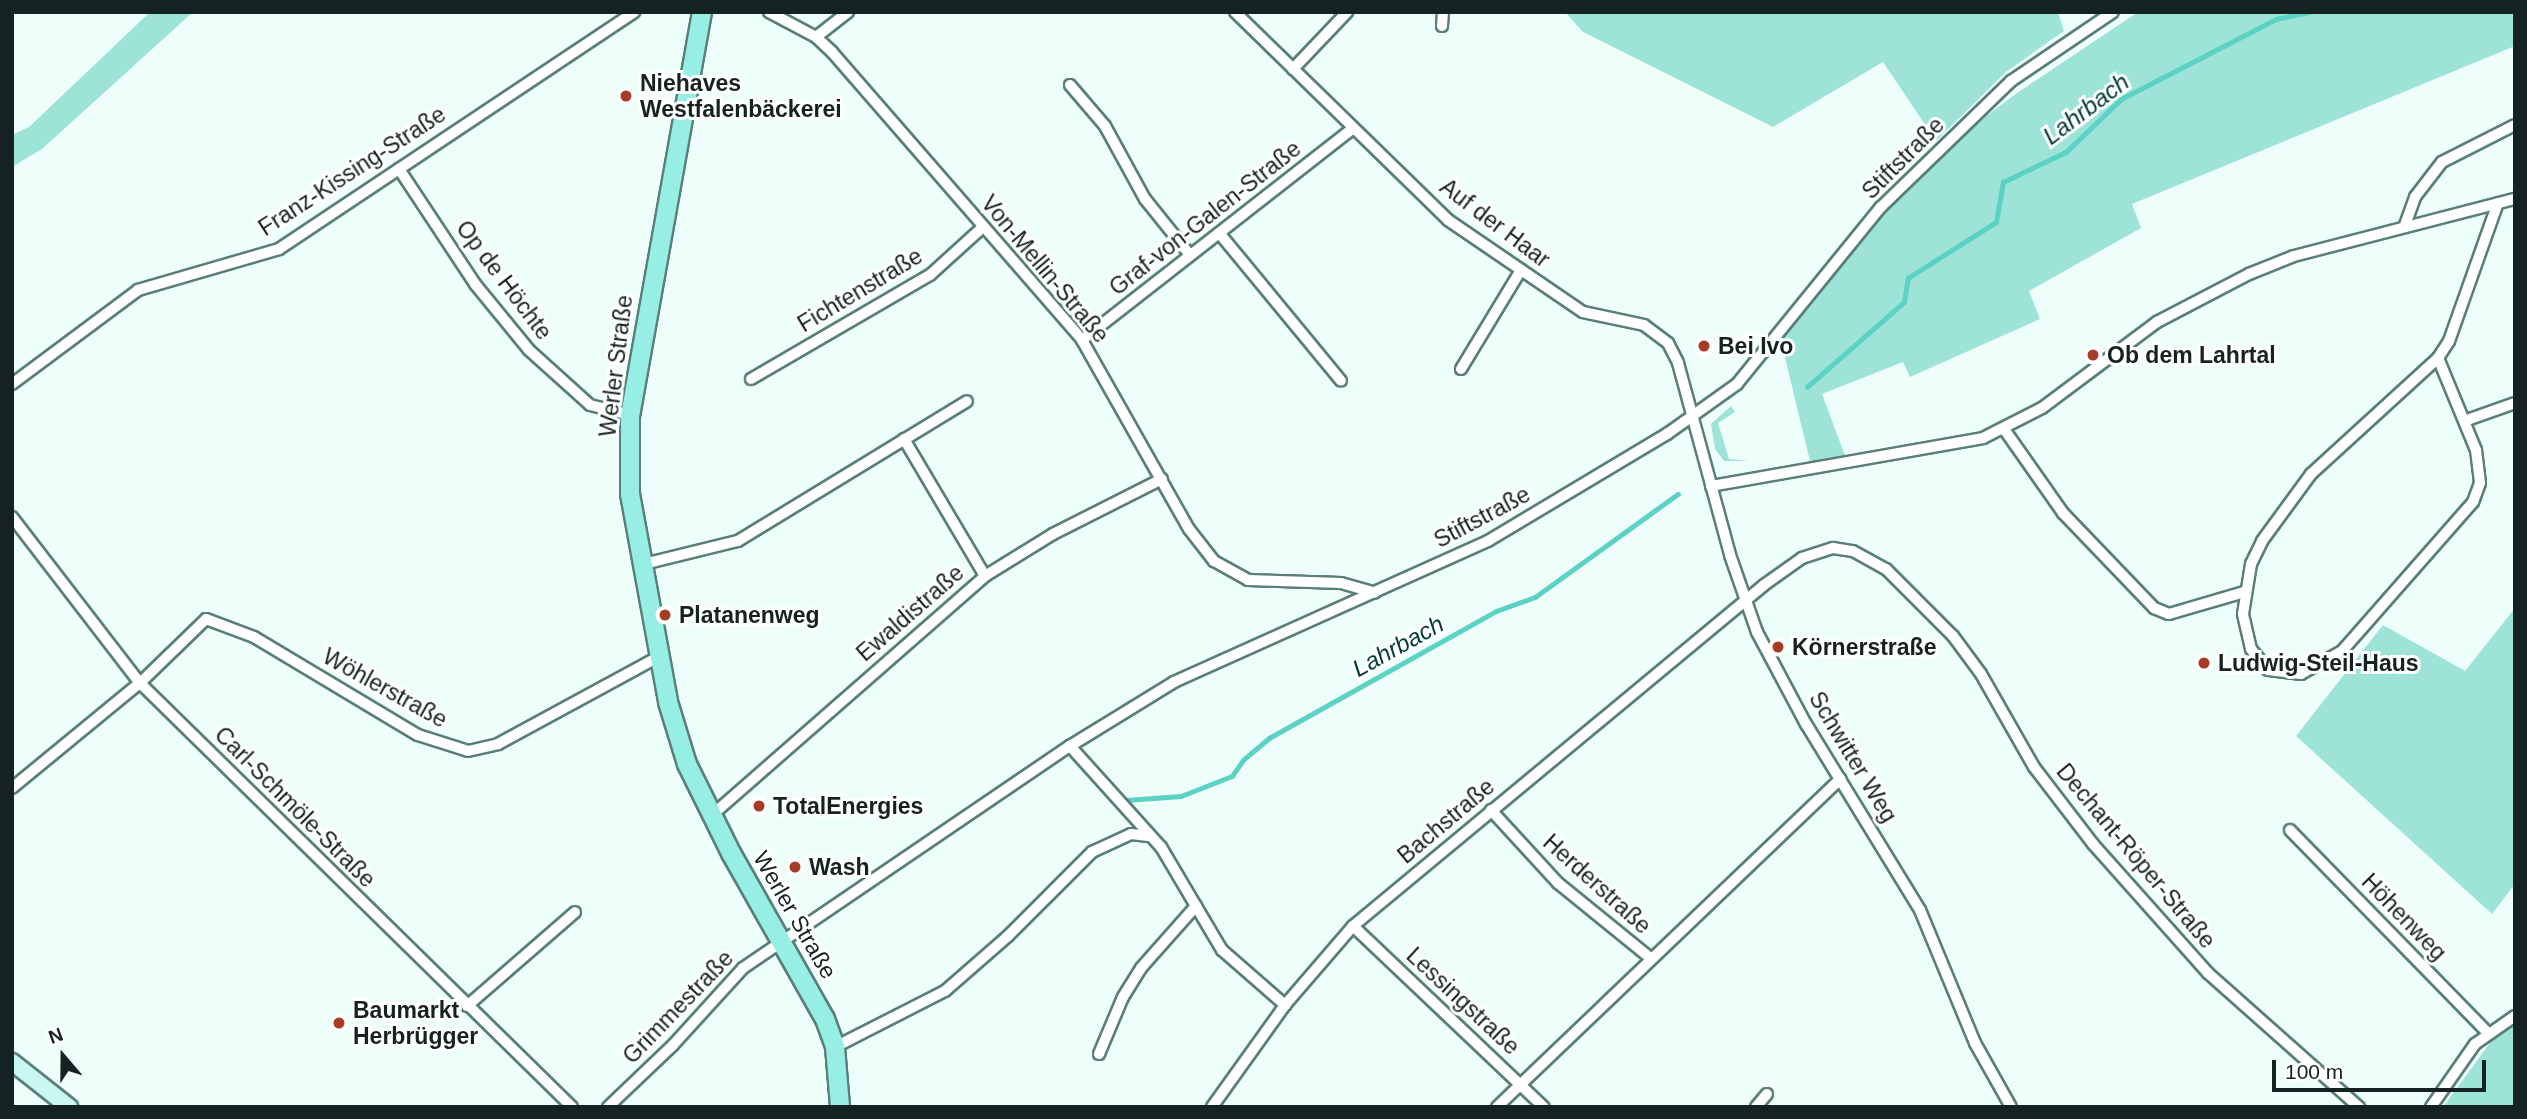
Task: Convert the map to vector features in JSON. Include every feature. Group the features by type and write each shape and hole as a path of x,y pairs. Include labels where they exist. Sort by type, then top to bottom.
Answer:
{"main road":[{"name":"Werler Straße","path":"702,12 630,415 630,494 640,565 676,731 711,816 816,999 835,1047 840,1107"},
{"path":"14,1067 69,1107"}],"street":[{"name":"Franz-Kissing-Straße","path":"12,384 138,290 279,249 634,12"},
{"name":"Von-Mellin-Straße","path":"769,12 816,37 1082,340 1202,550 1229,572 1272,584 1341,583 1375,593"},
{"path":"816,37 848,12"},
{"name":"Auf der Haar","path":"1235,12 1448,220 1583,312 1644,325 1662,336 1675,352 1693,416"},
{"path":"1293,69 1347,12"},
{"path":"1442,26 1443,12"},
{"name":"Stiftstraße","path":"782,943 1070,746 1174,682 1488,541 1693,416 1737,384 1881,207 2011,81 2113,12"},
{"path":"1070,86 1105,126 1145,199 1190,256"},
{"path":"2405,225 2415,197 2442,162 2515,125"},
{"name":"Graf-von-Galen-Straße","path":"1082,340 1353,128"},
{"name":"Op de Höchte","path":"399,169 475,284 529,350 590,405 630,415"},
{"path":"1711,486 1811,465 1938,449 2004,429 2042,408 2157,322 2207,293 2294,256 2405,225 2515,200"},
{"path":"2438,358 2467,419 2480,475 2473,502 2342,651 2318,668 2289,676 2268,670 2251,649 2243,614 2244,592 2262,541 2295,490 2438,358 2449,341 2498,203"},
{"name":"Fichtenstraße","path":"751,379 930,275 984,227"},
{"path":"1220,234 1341,381"},
{"path":"1461,369 1521,270"},
{"path":"640,565 720,548 967,401"},
{"path":"2467,419 2515,403"},
{"name":"Schwitter Weg","path":"1693,416 1744,603 1840,779 1920,910 1975,1044 2011,1107"},
{"path":"2004,429 2063,513 2154,608 2169,614 2244,592"},
{"path":"904,439 985,576"},
{"name":"Ewaldistraße","path":"711,816 985,576 1053,534 1162,479"},
{"name":"Carl-Schmöle-Straße","path":"12,517 140,683 572,1107"},
{"name":"Dechant-Röper-Straße","path":"1744,603 1817,550 1853,551 1886,569 1970,656 2052,794 2179,944 2358,1107"},
{"name":"Bachstraße","path":"1212,1107 1285,1005 1353,926 1490,810 1744,603"},
{"name":"Wöhlerstraße","path":"140,683 206,619 254,637 418,735 468,751 498,744 658,657"},
{"path":"12,788 140,683"},
{"path":"1070,746 1148,836 1161,847 1222,950 1285,1005"},
{"path":"1497,1107 1649,957 1840,779"},
{"name":"Herderstraße","path":"1490,810 1558,883 1649,957"},
{"name":"Höhenweg","path":"2290,831 2487,1032"},
{"path":"835,1047 945,991 1009,936 1092,852 1132,834 1148,836"},
{"path":"1099,1054 1123,996 1141,968 1196,906"},
{"path":"467,1006 575,912"},
{"name":"Lessingstraße","path":"1353,926 1544,1107"},
{"name":"Grimmestraße","path":"608,1107 673,1045 743,968 782,943"},
{"path":"2431,1107 2456,1067 2487,1032 2515,1016"},
{"path":"1756,1107 1767,1094"}],"green space":[{"path":"150,12 193,12 42,149 12,167 12,135 29,127"},
{"path":"1565,12 2058,12 2064,31 2006,72 1936,141 1883,62 1773,127 1583,32"},
{"path":"2138,12 2515,12 2515,46 2132,204 2141,228 2029,291 2040,319 1910,377 1903,362 1822,394 1847,461 1811,465 1779,333 1881,207 1937,153 2017,93"},
{"path":"1731,406 1735,412 1718,423 1729,459 1749,461 1724,461 1715,449 1711,424"},
{"path":"2515,608 2515,884 2492,914 2296,736 2383,625 2465,671"},
{"path":"2515,1024 2515,1107 2443,1107 2492,1040"}],"waterway":[{"name":"Lahrbach","path":"1807,387 1904,302 1908,278 1996,222 2003,182 2066,152 2121,99 2276,19 2309,12"},
{"name":"Lahrbach","path":"1126,800 1181,796 1232,776 1243,760 1269,738 1496,611 1535,597 1678,494"}],"place":[{"name":"Niehaves Westfalenbäckerei","path":"626,96"},
{"name":"Bei Ivo","path":"1704,346"},
{"name":"Ob dem Lahrtal","path":"2093,355"},
{"name":"Platanenweg","path":"665,615"},
{"name":"Körnerstraße","path":"1778,647"},
{"name":"Ludwig-Steil-Haus","path":"2204,663"},
{"name":"TotalEnergies","path":"759,806"},
{"name":"Wash","path":"795,867"},
{"name":"Baumarkt Herbrügger","path":"339,1023"}]}
